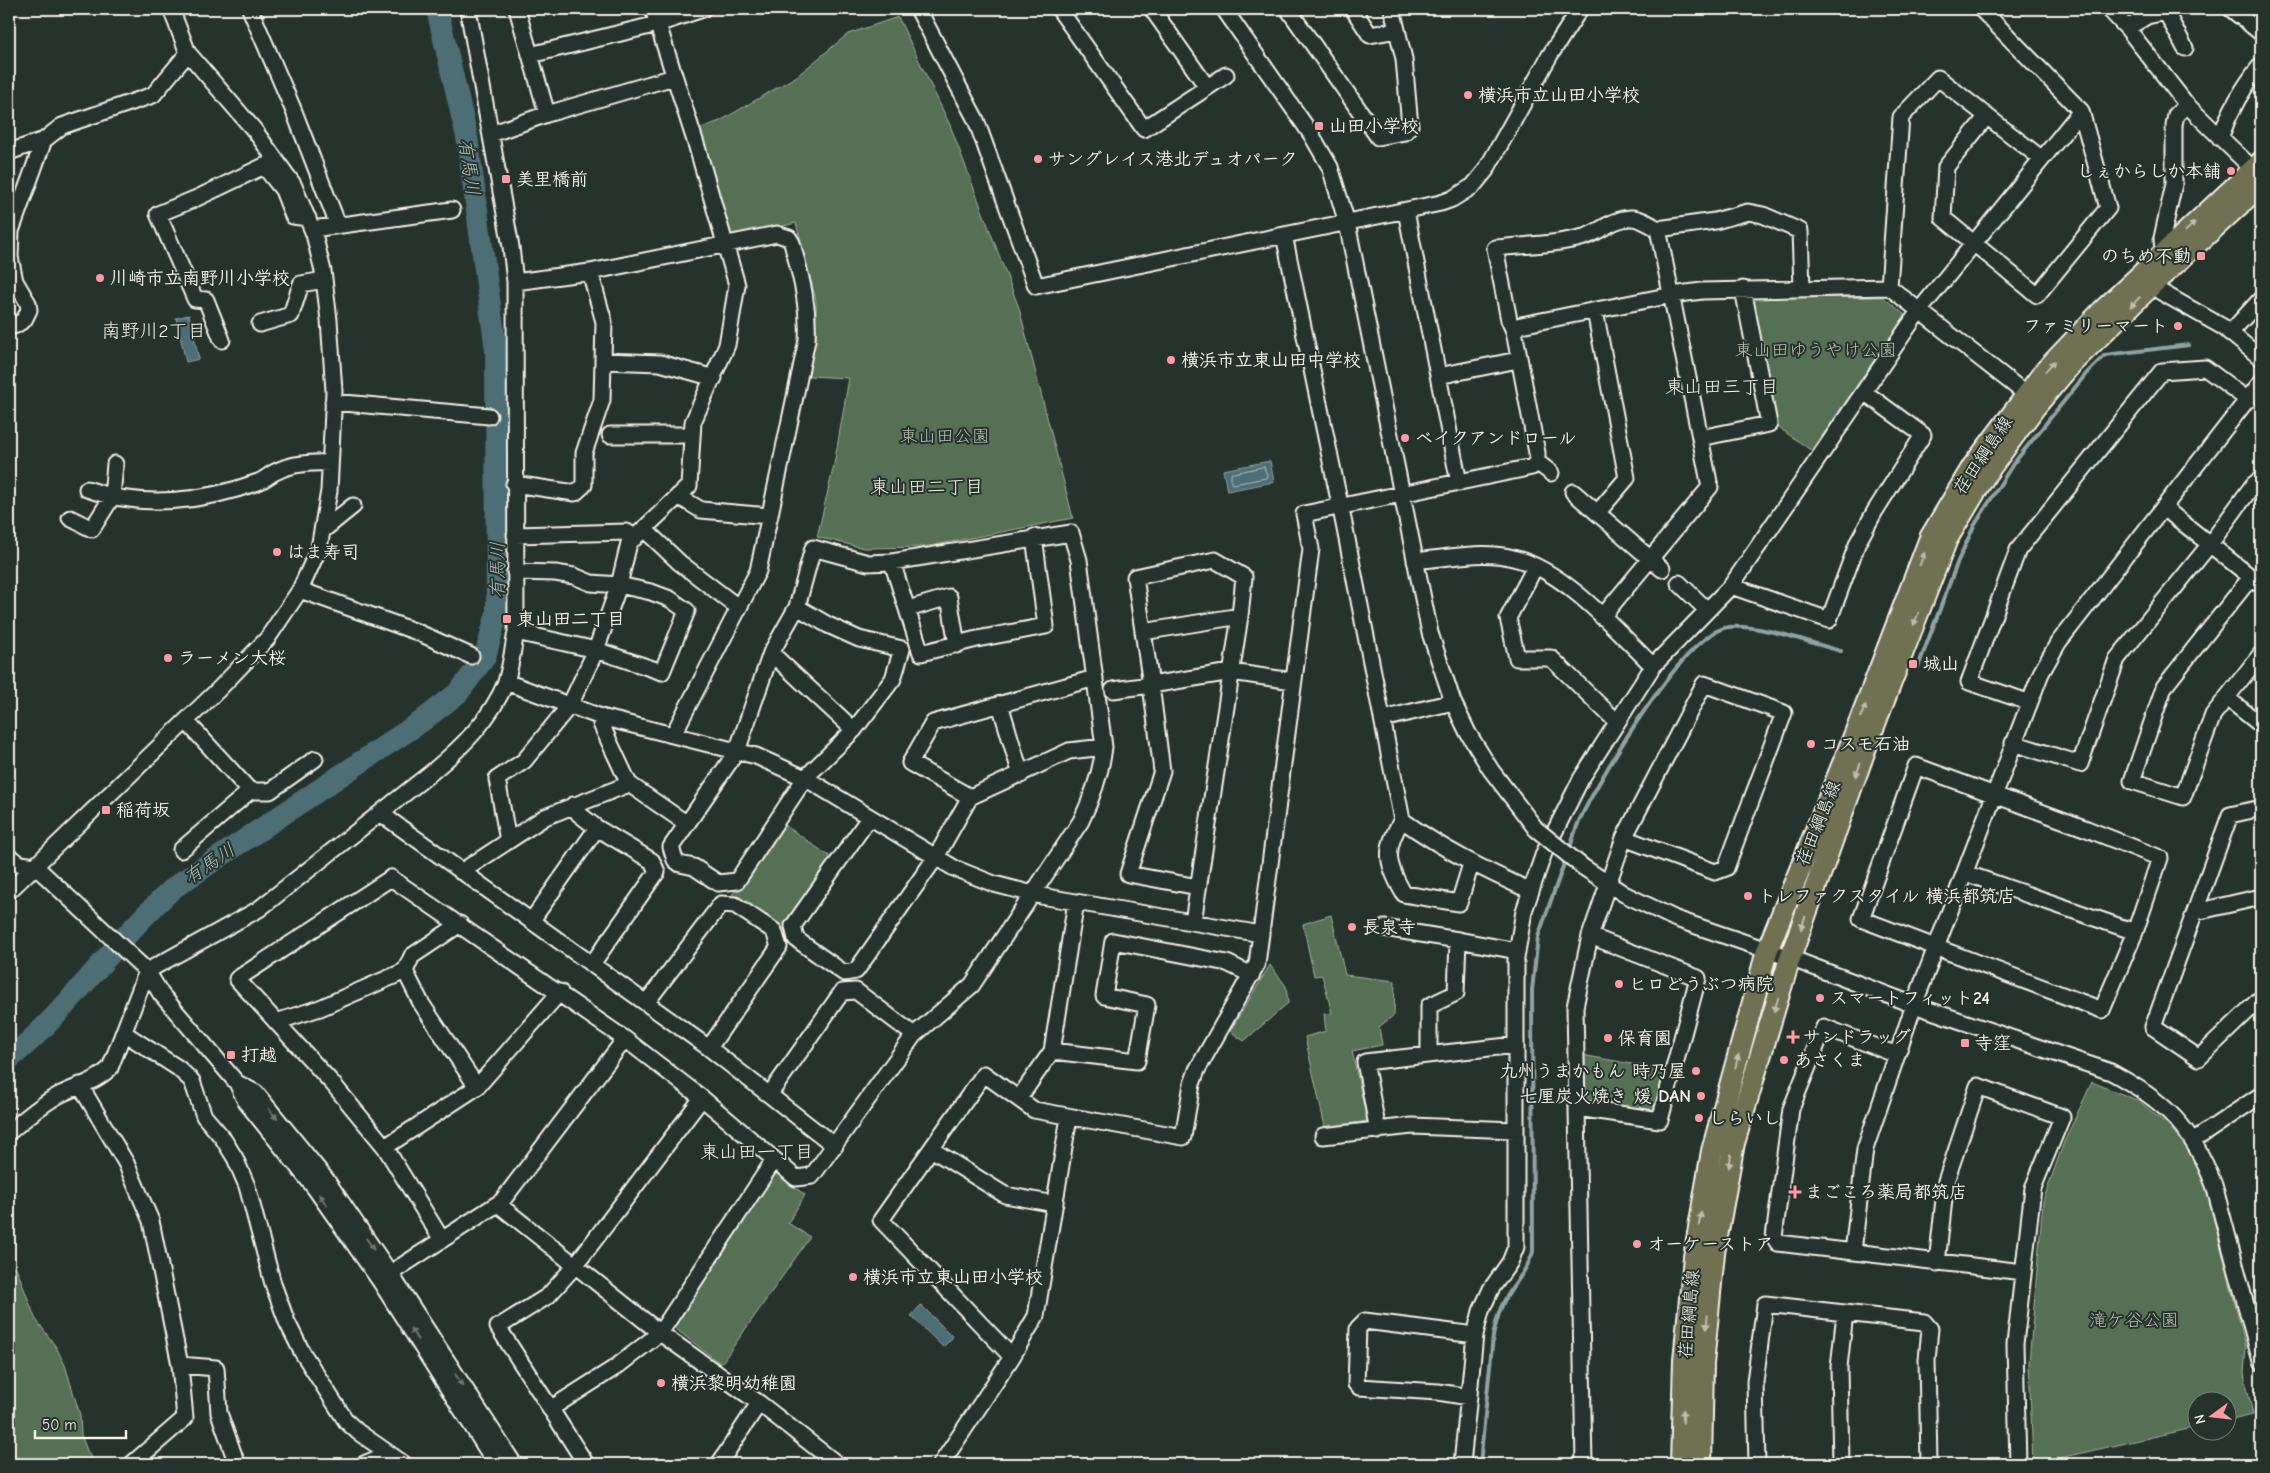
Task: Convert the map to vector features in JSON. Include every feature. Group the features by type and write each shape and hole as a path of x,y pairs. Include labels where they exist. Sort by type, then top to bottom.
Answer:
{"main road":[{"name":"荏田綱島線","path":"1681,1464 1684,1360 1694,1257 1712,1151 1767,951 1854,736 1930,538 1973,466 2026,394 2083,329 2163,253 2259,173"},
{"name":"荏田綱島線","path":"1701,1464 1703,1364 1714,1254 1734,1143 1790,958 1869,739 1948,539 1986,474 2035,407 2072,363 2153,284 2259,173"}],"street":[{"path":"9,890 186,720 267,639 300,590 319,548 329,491 333,402 329,320 324,280 310,223 294,184 255,131 188,52 172,9"},
{"path":"250,9 293,109 338,225"},
{"path":"9,1132 36,1109 59,1095 100,1078 110,1068 147,971 258,909 380,814 465,743 492,709 506,682 516,632 514,484 515,282 511,246 468,9"},
{"path":"517,9 546,114"},
{"path":"508,841 497,779 524,761 570,705 596,650 619,585 629,543 689,486 693,422 727,345 737,285 653,9"},
{"path":"530,55 658,24 703,9"},
{"path":"918,9 976,120 1036,286 1406,211 1452,199 1472,186 1486,170 1550,55 1580,9"},
{"path":"1059,9 1144,129 1226,75"},
{"path":"1152,9 1207,87"},
{"path":"1224,9 1311,134 1330,167 1348,223 1430,633 1453,702 1468,733 1490,770 1536,829 1583,867 1624,894 1676,919 1790,958 1914,1006 2111,1072 2141,1088 2178,1119 2194,1140 2214,1184 2261,1362"},
{"path":"1288,9 1378,137 1405,132 1410,126 1404,59 1392,9"},
{"path":"1353,9 1370,35 1397,30"},
{"path":"1981,9 2081,111 2108,208 2037,295 1943,218 1946,167 1987,116"},
{"path":"2109,9 2127,28 2186,105 2259,173"},
{"path":"2231,9 2261,33"},
{"path":"2127,28 2147,16 2169,10 2185,48"},
{"path":"9,152 44,140 62,126 153,96 188,52"},
{"path":"2220,138 2227,119 2245,86 2261,65"},
{"path":"491,134 546,114 674,77"},
{"path":"1889,287 1901,117 1938,78 2042,159"},
{"path":"2163,253 2162,238 2174,184 2174,125 2176,115 2186,105"},
{"path":"1462,1464 1475,1334 1481,1310 1510,1262 1516,1246 1517,951 1524,911 1544,853 1581,778 1653,666 1731,586 1919,312 2081,111"},
{"path":"9,327 24,320 29,310 28,303 15,281 10,257 11,231 44,140"},
{"path":"222,340 206,300 195,298 158,214 198,198 264,166 283,190 293,216 310,223 338,225 452,210"},
{"path":"1406,211 1458,483"},
{"path":"1658,230 1715,221 1748,212 1763,216 1800,231 1802,288"},
{"path":"1551,473 1537,462 1514,331 1509,320 1495,248 1561,241 1585,236 1612,222 1632,218 1650,224 1658,230 1710,487 1656,564 1602,617"},
{"path":"515,282 590,272 777,234 789,238 792,243 806,295 808,317 807,340 758,571 673,735"},
{"path":"1284,235 1384,719 1402,820 1392,835 1389,856 1391,873 1404,894 1459,903 1471,864"},
{"path":"514,484 575,493 584,485 584,452 602,400 604,322 590,272"},
{"path":"260,324 291,315 301,284 324,280"},
{"path":"2153,284 2161,292 2223,327 2261,358"},
{"path":"1514,331 1521,326 1702,290 1889,287 2026,394"},
{"path":"1700,438 1769,424 1743,289"},
{"path":"2230,333 2261,299"},
{"path":"1595,311 1627,478 1598,512"},
{"path":"1438,376 1518,360"},
{"path":"603,361 660,363 714,378"},
{"path":"2028,702 1969,682 2018,550 2162,371 2205,368 2248,400"},
{"path":"1853,1252 1865,1150 1914,1006 1937,949 2028,702 2041,673 2058,643 2261,382"},
{"path":"1731,586 1829,620 1858,542 1875,511 1923,435 1864,392"},
{"path":"333,402 489,416"},
{"path":"610,435 692,434"},
{"path":"86,489 134,500 179,500 216,494 260,481 294,465 310,462 330,463"},
{"path":"1012,1357 881,1220 984,1074 1034,1110 1069,1118 1183,1137 1192,1084 1197,1070 1257,964 1311,549 1304,514 1524,470 1532,467 1537,462"},
{"path":"70,518 92,529 112,496 115,464"},
{"path":"2013,743 2080,764 2117,659 2210,544 2253,485 2261,478"},
{"path":"1573,492 1656,564"},
{"path":"678,496 701,510 770,516"},
{"path":"322,531 353,506"},
{"path":"2164,508 2256,581 2164,687 2132,781 2183,797 2213,715 2261,654"},
{"path":"515,535 627,532 640,534 739,608"},
{"path":"442,1240 385,1147 333,1084 237,979 391,878 625,1038 702,1098 796,1178 812,1176 914,1035 972,985 1036,894 1081,821 1094,794 1102,767 1104,747 1079,560 1071,533 1034,537 892,562 868,563 813,548 797,607 771,652 737,751 671,847 675,860 680,864 694,868 718,883 738,882 805,778 854,730 893,679 902,649 859,639 828,625 797,607"},
{"path":"892,562 921,653 977,639 1046,626 1034,537"},
{"path":"1415,561 1492,555 1514,558 1535,567 1555,576 1602,617 1653,666"},
{"path":"1193,922 1240,616 1244,577 1215,560 1135,577 1152,685 1162,771 1128,874 1198,886"},
{"path":"1535,567 1508,618 1517,658 1551,658 1617,722"},
{"path":"516,572 555,573 574,576 591,583 619,585 651,592 670,599 687,612 662,672 596,650 516,632"},
{"path":"1679,584 1708,610"},
{"path":"300,590 417,632 471,656"},
{"path":"908,609 949,597 957,645"},
{"path":"1143,632 1240,616"},
{"path":"771,652 854,730"},
{"path":"1113,690 1231,672 1293,681"},
{"path":"970,797 910,763 932,723 1095,678"},
{"path":"506,682 602,717 737,751 764,760 805,778 954,868 994,884 1072,902 1260,934"},
{"path":"1584,1464 1575,1007 1590,936 1624,838 1704,684 1784,713 1726,868 1715,872 1624,838"},
{"path":"2227,698 2261,725"},
{"path":"1384,719 1453,702"},
{"path":"1000,704 1020,775"},
{"path":"602,717 601,724 629,784 688,824"},
{"path":"186,720 250,791"},
{"path":"869,818 793,926 796,939 844,973 856,971 936,857 970,797 1069,751 1104,747"},
{"path":"181,850 250,791 270,791 315,759"},
{"path":"1916,766 1993,796 2087,829 2160,858 2134,932 2102,1010 1861,919 1916,766"},
{"path":"461,872 545,817 629,784"},
{"path":"573,805 580,814 598,828 652,861 656,872 592,964"},
{"path":"2261,808 2230,815 2153,1026 2199,1058 2261,998"},
{"path":"380,814 532,920 709,1048 834,1146"},
{"path":"1402,820 1427,838 1471,864 1531,891"},
{"path":"532,920 598,828"},
{"path":"9,857 21,864 34,866 147,971 162,994 237,1083 246,1102 385,1277 514,1464"},
{"path":"1965,873 2134,932"},
{"path":"2196,912 2261,897"},
{"path":"1019,1098 1052,1051 1072,902"},
{"path":"646,1003 721,904 735,906 774,931 779,948 709,1048"},
{"path":"276,1022 320,1008 405,971 412,956 460,924"},
{"path":"1384,928 1517,951"},
{"path":"1577,1108 1660,1120 1698,978 1590,936"},
{"path":"1429,1055 1429,1006 1456,993 1458,940"},
{"path":"1052,1051 1138,1061 1147,1005 1104,996 1113,941 1227,963 1252,974"},
{"path":"405,971 421,1002 477,1088"},
{"path":"770,1094 842,992 856,991 914,1035"},
{"path":"385,1147 477,1088 560,992"},
{"path":"1897,1054 1824,1027 1791,1109 1774,1237 1778,1243 2023,1272"},
{"path":"124,1033 178,1068 192,1082 204,1116 222,1137 235,1158 247,1186 274,1284 287,1322 302,1352 346,1421 404,1464"},
{"path":"385,1277 502,1201 625,1038"},
{"path":"1378,1131 1365,1062 1516,1044"},
{"path":"80,1085 126,1162 152,1222 180,1365 185,1418 132,1464"},
{"path":"1937,1263 1946,1181 1978,1086 2062,1117 2032,1188 2014,1344 2018,1464"},
{"path":"2194,1140 2261,1095"},
{"path":"586,1464 498,1328 548,1296 574,1266 702,1098"},
{"path":"941,1464 1012,1357 1036,1316 1069,1118"},
{"path":"1324,1136 1412,1126 1516,1130"},
{"path":"931,1149 1005,1195 1054,1204"},
{"path":"550,1410 616,1367 660,1334 774,1160"},
{"path":"498,1204 660,1334 759,1403 833,1463"},
{"path":"385,1277 496,1464"},
{"path":"1757,1464 1755,1382 1765,1304 1924,1322 1930,1329 1927,1359 1929,1464"},
{"path":"1841,1464 1839,1367 1845,1313"},
{"path":"1469,1397 1438,1392 1359,1387 1356,1384 1358,1328 1365,1321 1475,1334"},
{"path":"180,1365 216,1368 219,1414 237,1464"},
{"path":"719,1464 759,1403"},
{"path":"364,1464 388,1454"}],"green space":[{"name":"東山田公園","path":"898,17 950,125 1019,308 1073,518 925,547 864,548 817,537 834,465 849,378 808,376 816,338 816,300 796,223 731,238 698,129 720,121 797,76 848,34"},
{"name":"東山田ゆうやけ公園","path":"1883,297 1905,315 1812,451 1778,427 1750,298"},
{"path":"782,823 832,858 782,934 732,895"},
{"path":"1331,915 1345,975 1395,981 1394,1015 1379,1027 1382,1045 1352,1051 1367,1121 1325,1127 1305,1037 1326,1031 1324,1014 1332,1013 1322,975 1314,976 1303,924"},
{"path":"1270,965 1286,986 1288,1003 1244,1041 1230,1031"},
{"path":"1582,1055 1665,1070 1655,1114 1583,1101"},
{"name":"滝ケ谷公園","path":"2092,1082 2139,1101 2169,1126 2193,1156 2205,1185 2246,1347 2244,1373 2253,1415 2238,1419 2238,1390 2188,1390 2188,1429 2033,1464 2029,1363 2043,1201 2064,1142"},
{"path":"773,1171 805,1195 788,1223 810,1237 721,1364 672,1326"},
{"path":"9,1267 16,1267 35,1318 56,1347 65,1365 80,1415 81,1435 88,1453 97,1464 9,1464"}],"water":[{"path":"189,315 199,359 186,362 176,318"},
{"path":"1270,461 1274,482 1227,491 1223,470"},
{"path":"921,1305 953,1337 943,1347 911,1316"}],"waterway":[{"name":"有馬川","path":"9,1059 53,1018 133,928 176,886 422,721 459,692 485,657 497,613 496,350 467,137 437,9"},
{"path":"1918,667 1958,561 1974,526 2013,464 2086,374 2105,355 2189,345"},
{"path":"1569,852 1580,819 1624,742 1668,679 1690,653 1711,635 1729,627 1755,628 1841,651"},
{"path":"1480,1464 1495,1326 1504,1302 1531,1259 1533,1252 1532,990 1538,937 1566,858"}],"place":[{"name":"横浜市立山田小学校","path":"1468,95"},
{"name":"山田小学校","path":"1319,126"},
{"name":"サングレイス港北デュオパーク","path":"1038,159"},
{"name":"しぇからしか本舗","path":"2231,171"},
{"name":"美里橋前","path":"506,179"},
{"name":"のちめ不動","path":"2201,256"},
{"name":"川崎市立南野川小学校","path":"100,278"},
{"name":"ファミリーマート","path":"2178,326"},
{"name":"横浜市立東山田中学校","path":"1171,360"},
{"name":"ベイクアンドロール","path":"1405,438"},
{"name":"はま寿司","path":"277,552"},
{"name":"東山田二丁目","path":"507,619"},
{"name":"ラーメン大桜","path":"168,658"},
{"name":"城山","path":"1913,664"},
{"name":"コスモ石油","path":"1811,744"},
{"name":"稲荷坂","path":"106,810"},
{"name":"トレファクスタイル 横浜都筑店","path":"1748,896"},
{"name":"長泉寺","path":"1352,927"},
{"name":"ヒロどうぶつ病院","path":"1619,984"},
{"name":"スマートフィット24","path":"1820,998"},
{"name":"サンドラッグ","path":"1793,1037"},
{"name":"保育園","path":"1608,1038"},
{"name":"寺窪","path":"1965,1043"},
{"name":"打越","path":"231,1055"},
{"name":"あさくま","path":"1784,1060"},
{"name":"九州うまかもん 時乃屋","path":"1696,1071"},
{"name":"七厘炭火焼き 煖 DAN","path":"1701,1096"},
{"name":"しらいし","path":"1699,1118"},
{"name":"まごころ薬局都筑店","path":"1795,1192"},
{"name":"オーケーストア","path":"1637,1244"},
{"name":"横浜市立東山田小学校","path":"853,1277"},
{"name":"横浜黎明幼稚園","path":"661,1383"}],"district":[{"name":"南野川2丁目","path":"154,330"},
{"name":"東山田三丁目","path":"1722,386"},
{"name":"東山田二丁目","path":"927,486"},
{"name":"東山田一丁目","path":"757,1151"}]}
